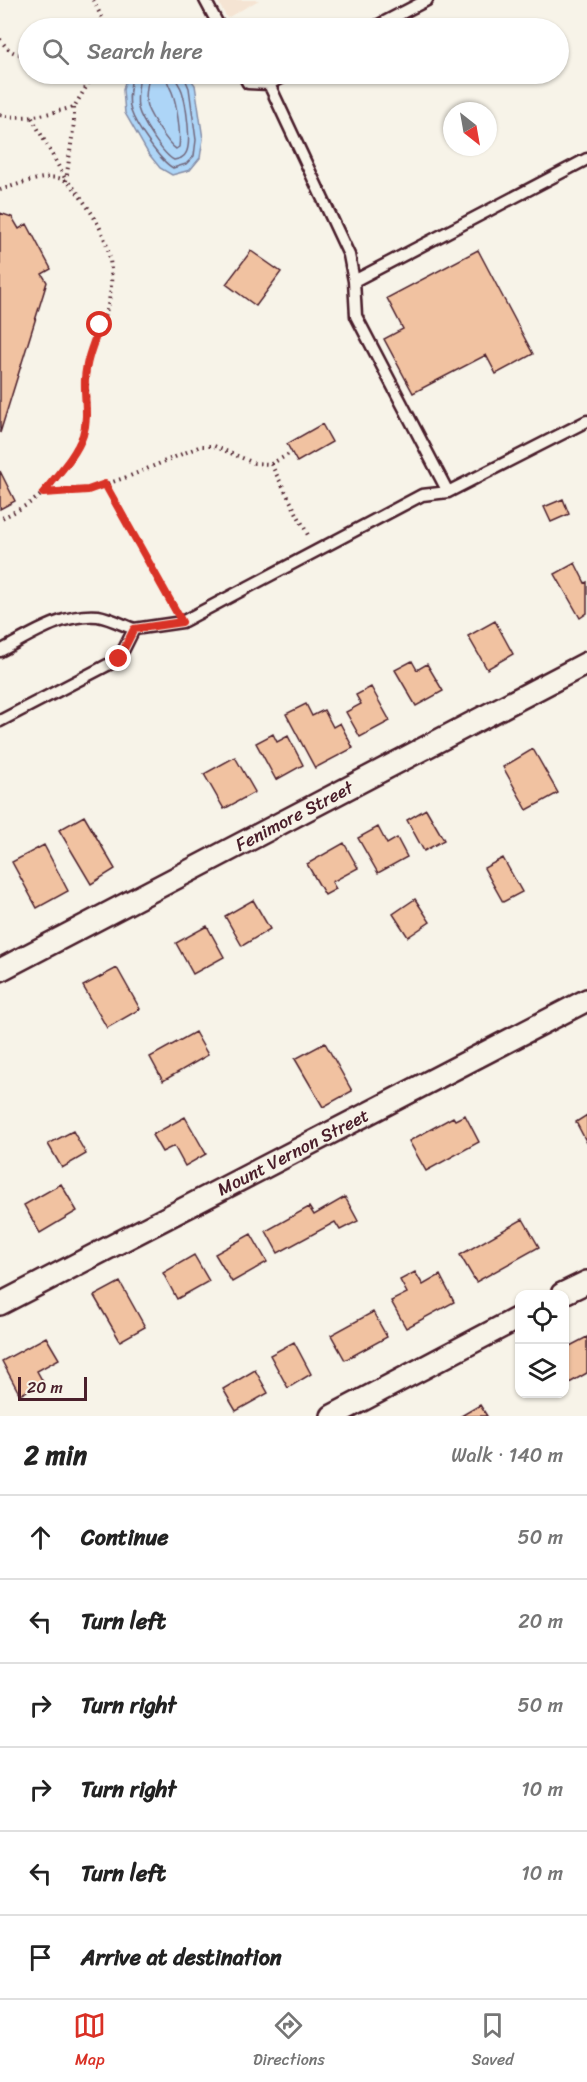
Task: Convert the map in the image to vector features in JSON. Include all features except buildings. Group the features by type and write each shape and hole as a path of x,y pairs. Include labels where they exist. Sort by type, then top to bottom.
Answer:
{"street":[{"name":"Fenimore Street","path":"0,970 587,663"},
{"name":"Mount Vernon Street","path":"0,1304 587,1000"},
{"path":"569,1291 587,1282"},
{"path":"332,1416 515,1319"}],"lane":[{"path":"205,0 215,18"},
{"path":"392,18 427,0"},
{"path":"248,84 269,84 349,255 354,281 356,316 448,492"},
{"path":"354,281 587,159"},
{"path":"0,651 58,621 75,617 100,616 134,629 182,622 422,495 448,492 587,421"},
{"path":"0,721 119,659 134,629"}],"path":[{"path":"93,0 102,18"},
{"path":"0,39 6,48 18,54"},
{"path":"66,181 74,107 88,84"},
{"path":"0,115 32,118 74,107"},
{"path":"0,519 43,493 82,438 87,418 85,378 89,354 108,306 112,273 108,247 97,220 66,181 32,118"},
{"path":"0,190 51,177 66,181"},
{"path":"43,493 88,490 130,476 201,446 214,446 255,463 271,464 289,454"},
{"path":"271,464 316,551"},
{"path":"105,484 182,622"}],"shaded area":[{"path":"217,0 259,0 227,18"}],"water":[{"path":"124,84 194,84 203,139 200,158 190,170 172,175 160,168 148,153 125,113"}],"route":[{"path":"100,325 89,354 85,378 87,418 82,438 43,493 88,490 105,484 182,622 134,629 119,659"}]}
